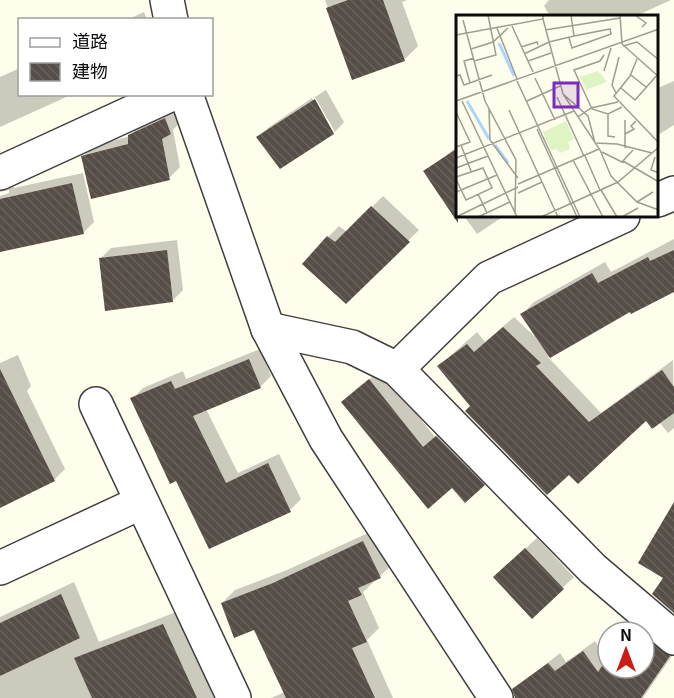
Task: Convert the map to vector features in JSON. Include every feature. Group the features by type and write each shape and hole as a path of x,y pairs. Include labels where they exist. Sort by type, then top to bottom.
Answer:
{"street":[{"path":"0,173 168,96"},
{"path":"187,96 268,329 326,439 496,698"},
{"path":"659,199 674,193"},
{"path":"397,369 489,278 619,218"},
{"path":"268,329 352,346 397,369 593,569 674,638"},
{"path":"96,404 234,698"},
{"path":"0,568 142,502"}],"building":[{"path":"348,0 383,0 405,61 352,80 326,8"},
{"path":"315,99 334,134 280,169 256,137"},
{"path":"165,118 171,134 162,139 170,180 91,199 81,156 128,144 128,135"},
{"path":"456,149 456,218 458,218 458,223 423,171"},
{"path":"72,183 84,234 0,252 0,199"},
{"path":"371,206 410,242 346,304 302,264 327,236 335,242"},
{"path":"167,250 173,302 105,311 99,258"},
{"path":"674,250 674,292 631,314 630,312 550,358 520,314 592,273 598,283 648,257 650,261"},
{"path":"503,327 541,363 536,366 589,422 662,370 674,387 674,413 652,429 646,421 578,484 569,475 547,495 465,411 470,406 437,366 467,344 474,352"},
{"path":"249,359 261,388 193,416 226,483 268,463 291,512 209,549 176,481 170,484 130,398 171,381 175,389"},
{"path":"0,369 55,481 0,508"},
{"path":"369,379 423,447 436,436 485,485 465,503 452,488 428,509 341,402"},
{"path":"674,502 674,613 652,594 663,578 638,563"},
{"path":"363,541 381,578 358,588 362,595 348,601 367,642 352,648 375,698 286,698 254,630 234,638 221,603 273,583"},
{"path":"525,548 564,589 532,619 493,577"},
{"path":"61,594 80,638 0,676 0,623"},
{"path":"163,624 197,698 92,698 74,658"},
{"path":"656,646 670,656 656,676"},
{"path":"583,651 596,669 596,680 653,680 641,698 515,698 512,689 548,663 555,671"}]}
